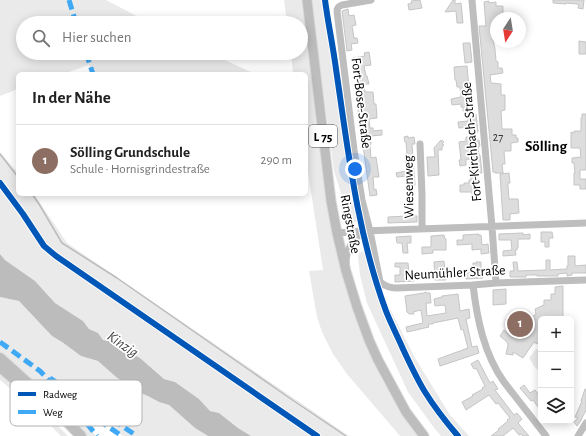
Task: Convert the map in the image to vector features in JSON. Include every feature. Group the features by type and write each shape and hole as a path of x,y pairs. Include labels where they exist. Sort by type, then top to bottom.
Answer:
{"highway":[{"path":"0,358 25,380"},
{"path":"0,367 14,380"},
{"path":"62,426 72,436"},
{"path":"71,426 81,436"}],"main road":[{"name":"Ringstraße","path":"307,0 331,201 346,270 357,307 378,360 406,412 424,436"}],"street":[{"name":"Fort-Bose-Straße","path":"366,231 353,143 337,11 339,6 342,5 371,0"},
{"name":"Fort-Kirchbach-Straße","path":"472,0 496,283"},
{"name":"Wiesenweg","path":"420,144 422,229"},
{"path":"337,233 586,223"},
{"path":"346,270 346,256 350,245 366,231"},
{"name":"Neumühler Straße","path":"366,231 380,282 384,286 390,288 586,280"},
{"path":"473,285 478,319 492,362 504,382 546,436"},
{"path":"578,436 586,423"}],"shaded area":[{"path":"0,0 106,0 137,16 16,16 16,60 225,60 251,72 91,72 89,65 69,72 16,72 16,90 0,96"},
{"path":"284,0 302,0 304,16 286,16"},
{"path":"311,0 324,0 350,170 360,222 350,222 334,171"},
{"path":"308,48 326,202 337,255 347,289 421,436 400,436 347,374 333,354 322,332 317,317 309,271 323,270 308,172 308,72 293,72 292,60 308,60"},
{"path":"0,152 16,171 16,196 35,196 67,243 349,436 251,436 219,413 210,411 199,399 175,382 164,379 140,358 109,341 103,340 98,333 89,329 83,321 55,303 35,281 5,260 0,254"},
{"path":"367,249 379,294 384,297 415,358 450,415 469,436 441,436 408,392 367,303 360,275 358,256 359,253"},
{"path":"0,254 5,260 35,281 55,303 83,321 89,329 98,333 103,340 109,341 140,358 164,379 175,382 199,399 210,411 219,413 251,436 208,436 195,428 169,405 142,394 142,380 120,380 98,361 81,356 52,336 19,301 0,297"},
{"path":"0,297 19,301 52,336 81,356 98,361 121,380 31,380 0,353"},
{"path":"536,349 538,349 538,371 534,366 529,358"},
{"path":"0,371 10,380 10,388 0,380"},
{"path":"142,392 159,402 169,405 195,428 208,436 123,436 108,426 142,426"},
{"path":"51,426 58,426 68,436 61,436"},
{"path":"77,426 88,426 96,436 86,436"}],"building":[{"path":"420,0 422,8 409,10 408,4 412,3 411,1"},
{"path":"453,0 455,0 455,4 461,3 463,23 457,23 456,11 445,12"},
{"path":"553,0 584,0 583,9 578,8 579,5 577,4 553,3"},
{"path":"484,2 496,2 496,6 503,6 503,12 490,12 490,48 495,48 498,68 502,68 503,73 490,75 491,83 501,84 501,95 505,95 505,110 501,111 502,129 512,129 512,135 516,135 516,138 518,138 518,142 511,143 511,151 504,151 505,164 502,164 503,173 493,172 479,26 486,26"},
{"path":"348,9 349,16 354,15 356,25 352,26 354,38 357,38 358,43 351,44 352,50 347,51 342,11"},
{"path":"579,41 586,42 586,54 579,54"},
{"path":"463,43 470,43 472,62 465,63"},
{"path":"369,52 371,65 364,66 369,84 364,84 365,92 373,92 377,118 369,119 370,128 373,128 373,131 382,130 382,135 370,136 371,158 376,157 379,177 373,177 374,190 376,189 377,195 370,196 358,110 361,109 353,58 365,56 364,53"},
{"path":"467,66 471,111 463,111 461,104 452,105 451,99 461,97 460,87 457,87 455,80 454,67"},
{"path":"476,114 478,132 471,133 470,127 459,128 458,122 468,121 467,115"},
{"path":"582,114 586,114 586,170 580,170 580,179 586,179 586,189 580,189 580,185 574,185 575,173 572,158 581,157 580,148 571,148 571,132 574,133 574,131 581,131"},
{"path":"408,136 408,138 414,137 415,144 412,144 415,185 408,186 407,176 397,177 396,173 406,171 405,158 407,158 407,153 404,137"},
{"path":"466,137 472,137 472,141 479,140 480,146 478,147 482,173 476,173 479,198 472,198 472,192 460,192 460,185 469,183 469,180 471,180 471,171 475,170 474,160 466,159 466,165 460,166 459,160 461,160 459,142 466,141"},
{"path":"441,140 444,142 442,144 444,145 442,150 438,150 439,175 428,176 427,157 435,157 434,148"},
{"path":"509,173 509,199 518,199 519,213 510,214 510,220 503,220 500,174"},
{"path":"407,215 417,216 417,222 388,223 388,217"},
{"path":"541,232 552,232 553,238 549,238 549,247 545,247 545,242 541,242"},
{"path":"523,233 523,235 530,234 530,239 518,239 518,248 515,250 516,255 503,256 503,251 512,250 511,240 499,240 499,234"},
{"path":"479,234 479,236 481,235 482,245 488,244 489,253 481,254 481,249 472,250 472,244 457,245 457,240 463,240 463,235"},
{"path":"444,235 446,239 446,250 433,250 433,253 422,254 422,247 431,247 431,236"},
{"path":"411,236 411,243 407,243 408,253 403,253 402,243 397,243 396,237"},
{"path":"568,256 575,256 575,266 586,265 586,273 572,273 572,275 567,276 567,273 558,274 558,276 526,275 526,277 510,277 510,271 514,271 513,262 517,262 518,271 546,270 546,260 550,260 550,270 567,269"},
{"path":"444,261 446,280 435,280 434,262"},
{"path":"476,262 481,262 481,272 483,272 483,278 466,279 466,270 473,270 473,263 477,263"},
{"path":"395,263 408,263 409,273 414,275 423,275 423,279 395,282 395,275 400,275 400,267 395,267"},
{"path":"563,286 563,316 538,316 537,344 534,342 523,358 513,352 513,355 506,354 508,345 507,342 500,336 504,330 512,337 522,335 531,324 528,320 536,314 535,309 544,305 544,300 551,300 551,294 555,294 555,287"},
{"path":"506,289 506,304 493,305 493,290"},
{"path":"425,292 430,293 431,303 426,303 427,316 446,313 445,305 435,306 434,299 442,296 458,294 460,311 469,309 470,318 466,319 472,347 477,346 479,353 440,366 438,359 468,348 463,329 461,330 458,318 428,324 429,327 407,332 406,327 423,323 421,310 413,312 414,314 409,314 407,312 405,296"},
{"path":"478,360 490,383 493,381 498,389 495,390 514,415 517,413 522,419 518,423 529,436 519,435 513,428 503,436 491,436 510,418 498,403 496,404 489,395 466,410 462,402 473,396 472,395 483,389 482,388 485,386 476,368 474,369 471,364"},
{"path":"524,385 530,393 535,390 538,394 538,407 533,400 531,401 520,388"},
{"path":"586,389 586,410 577,426 574,422 578,418 575,417"}],"waterway":[{"path":"0,154 16,174"},
{"path":"33,196 62,243 117,278 346,436"}],"marked path":[{"path":"69,0 74,16"},
{"path":"88,60 92,72"},
{"path":"0,342 40,371 48,380"},
{"path":"89,426 97,436"},
{"path":"107,426 122,436"},
{"path":"122,426 137,436"}],"cycle path":[{"path":"325,0 349,161 361,222 376,282 388,316 416,377 433,404 458,436"},
{"path":"0,183 44,246 56,256 317,436"}],"place":[{"name":"Sölling Grundschule","path":"520,324"}],"district":[{"name":"Sölling","path":"546,146"}],"water label":[{"name":"Kinzig","path":"123,344"}]}
